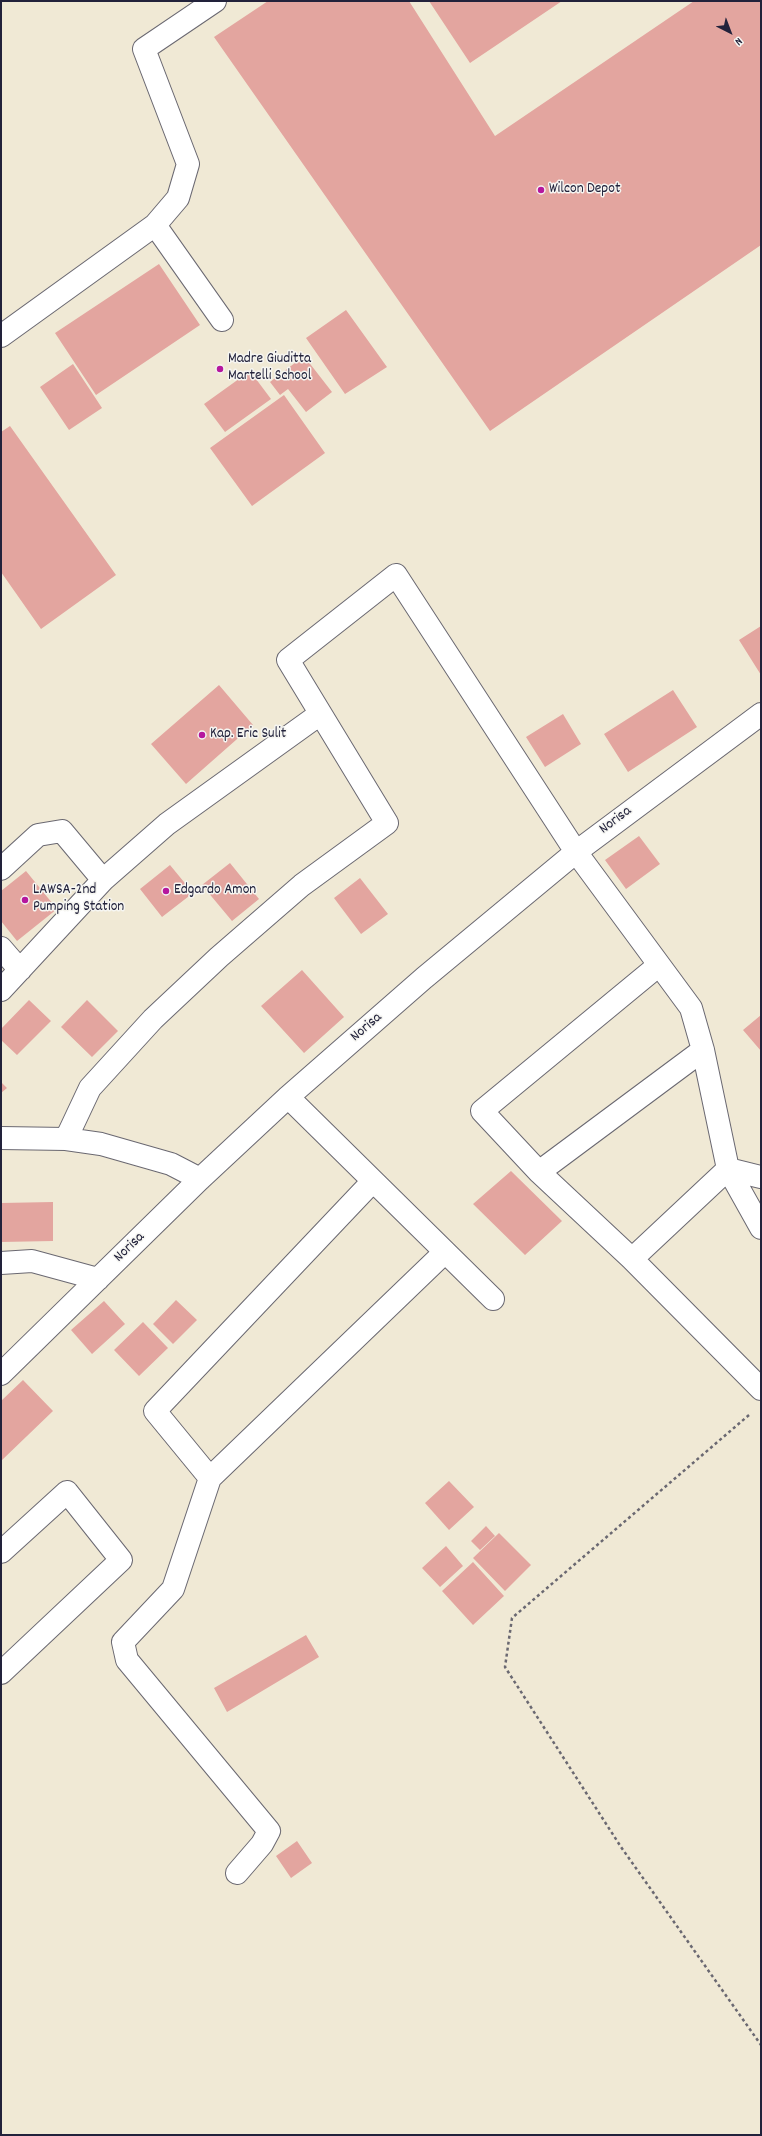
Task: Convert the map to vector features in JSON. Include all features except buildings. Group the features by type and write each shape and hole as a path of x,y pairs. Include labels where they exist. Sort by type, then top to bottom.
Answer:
{"street":[{"path":"1,336 155,225 178,198 188,164 144,49 215,1"},
{"path":"155,225 222,320"},
{"path":"66,1139 90,1088 153,1019 219,957 302,885 387,823 288,660 396,575 576,852 691,1008 703,1050 728,1170 761,1228"},
{"path":"1,990 103,880 167,824 320,714"},
{"name":"Norisa","path":"1,1374 200,1180 288,1097 424,978 576,852 761,714"},
{"path":"1,869 38,835 62,831 103,880"},
{"path":"1,948 20,970"},
{"path":"659,965 482,1111 539,1172 632,1259 761,1389"},
{"path":"539,1172 703,1050"},
{"path":"288,1097 493,1299"},
{"path":"1,1138 66,1139 100,1144 171,1164 200,1180"},
{"path":"728,1170 761,1177"},
{"path":"632,1259 728,1170"},
{"path":"210,1478 155,1411 373,1181"},
{"path":"237,1873 262,1844 269,1831 127,1660 123,1642 173,1589 210,1478 445,1252"},
{"path":"1,1263 32,1261 98,1279"},
{"path":"1,1552 67,1492 121,1560 1,1673"}],"path":[{"path":"755,1410 512,1618 505,1667 621,1847 761,2044"}],"place":[{"name":"Wilcon Depot","path":"541,190"},
{"name":"Madre Giuditta Martelli School","path":"220,369"},
{"name":"Kap. Eric Sulit","path":"202,735"},
{"name":"Edgardo Amon","path":"166,891"},
{"name":"LAWSA-2nd Pumping Station","path":"25,900"}]}
